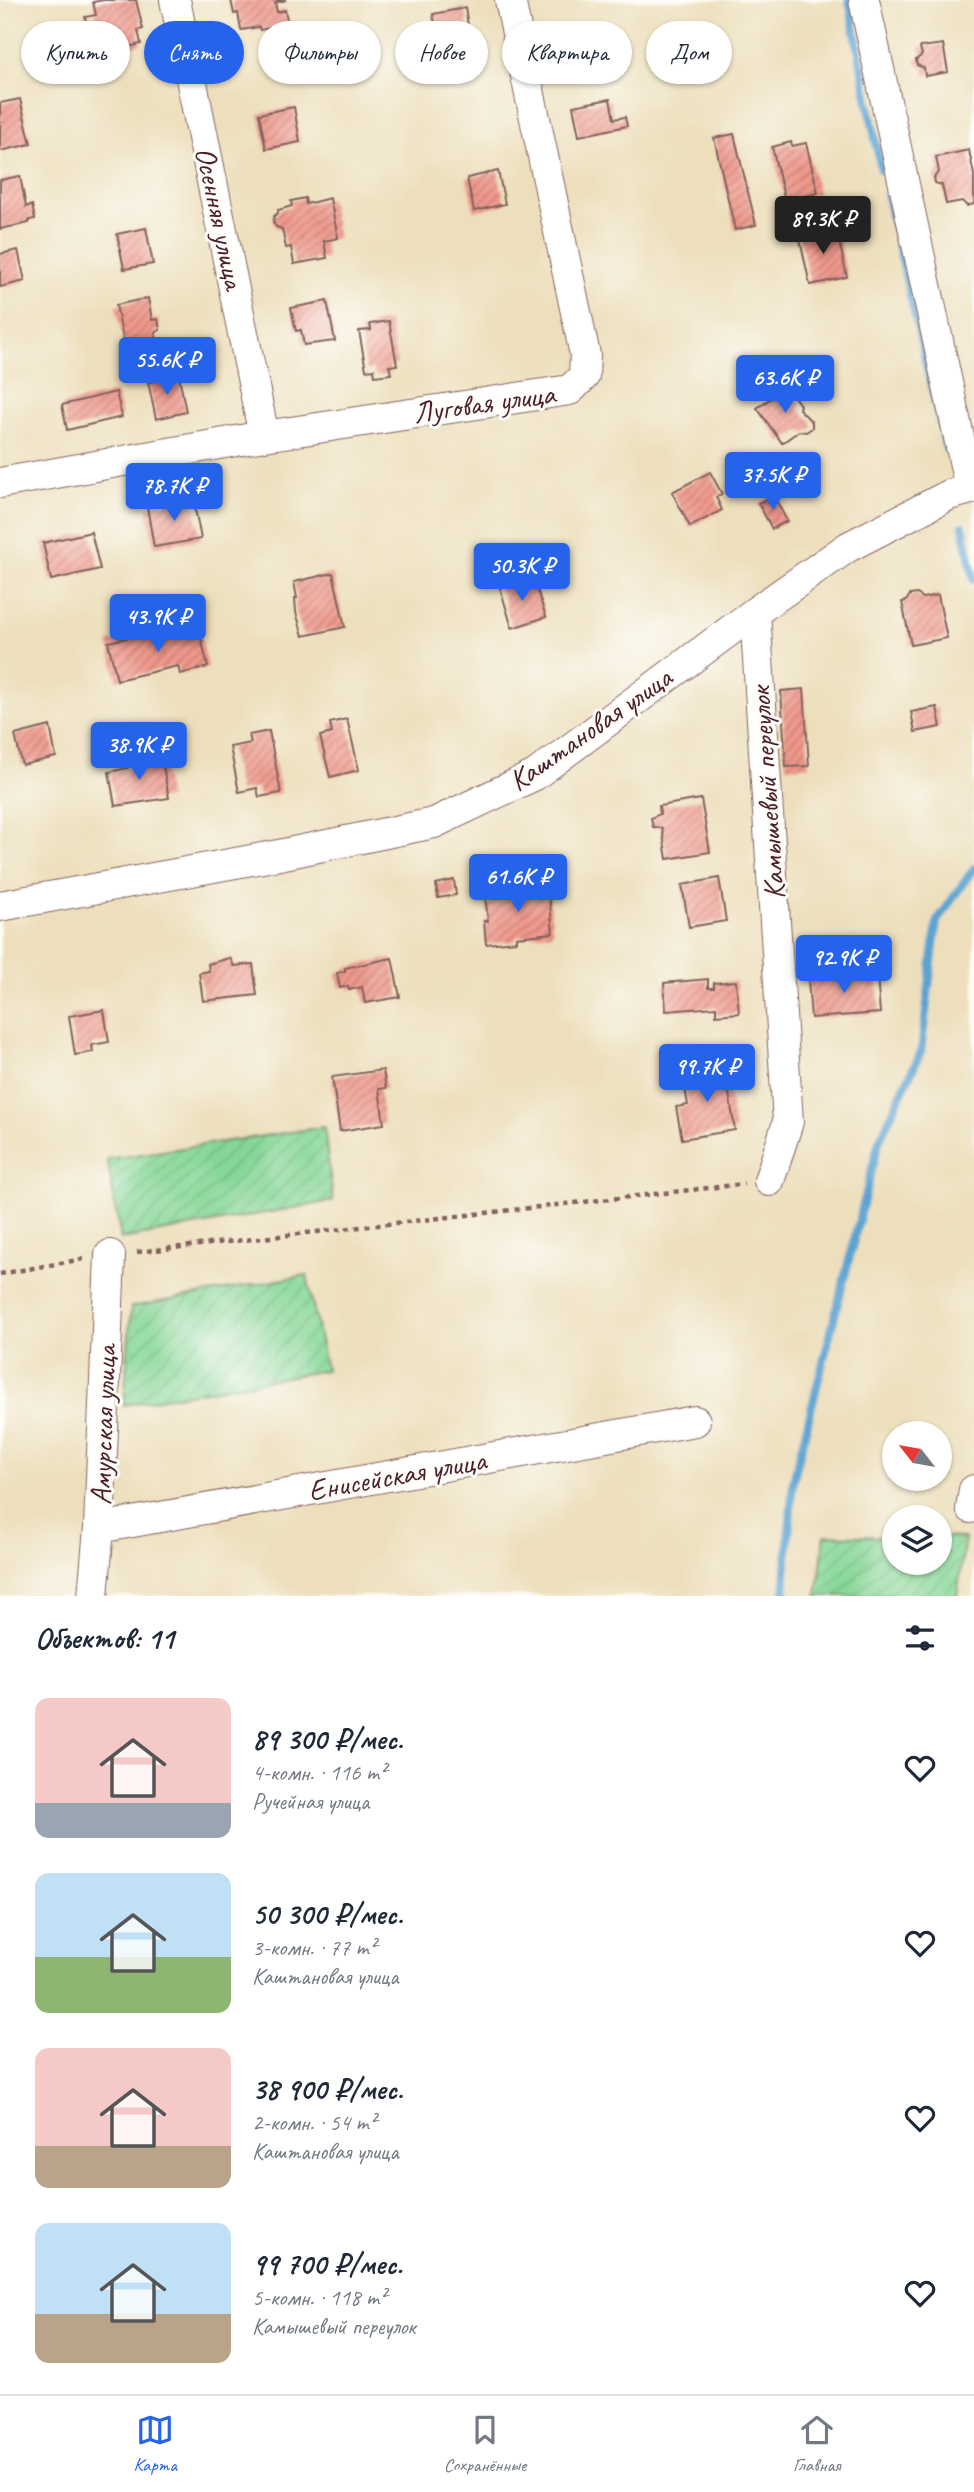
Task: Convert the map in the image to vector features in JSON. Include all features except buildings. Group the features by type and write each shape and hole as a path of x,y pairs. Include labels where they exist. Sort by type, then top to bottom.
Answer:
{"street":[{"name":"Осенняя улица","path":"175,0 264,436"},
{"name":"Луговая улица","path":"0,482 264,436 570,390 584,376 585,355 510,0"},
{"path":"864,0 972,488"},
{"name":"Каштановая улица","path":"0,906 279,855 434,823 535,775 755,612 848,547 949,495 972,488"},
{"name":"Камышевый переулок","path":"755,612 788,1122 769,1181"},
{"name":"Амурская улица","path":"93,1596 99,1528 110,1255"},
{"name":"Енисейская улица","path":"99,1528 695,1421"}],"path":[{"path":"0,1274 110,1255 769,1181"}],"green space":[{"path":"324,1127 333,1201 121,1239 107,1159"},
{"path":"307,1275 326,1370 124,1405 131,1307"},
{"path":"825,1535 882,1537 882,1575 952,1575 952,1537 965,1538 957,1596 817,1596"}],"waterway":[{"path":"849,0 881,170"},
{"path":"887,196 946,449"},
{"path":"963,526 974,580"},
{"path":"784,1596 793,1481 879,1141 921,1052 937,921 974,868"}]}
